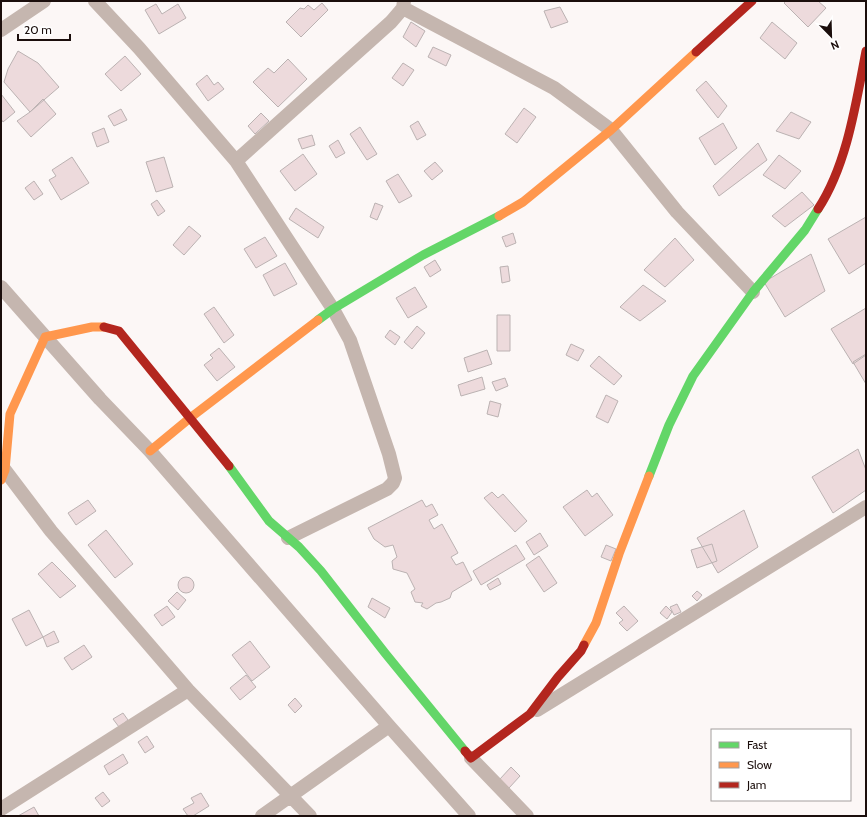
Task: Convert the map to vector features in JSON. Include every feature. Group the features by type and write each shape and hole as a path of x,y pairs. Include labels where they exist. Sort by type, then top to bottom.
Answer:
{"street":[{"path":"1,30 44,1"},
{"path":"95,1 139,48 236,161 333,309 350,340 389,454 395,478 393,483 387,489 288,538"},
{"path":"150,452 190,418 333,309 423,255 523,202 610,130 752,1"},
{"path":"236,161 391,22 403,5 554,88 610,130 677,212 753,292"},
{"path":"530,714 581,651 596,624 619,554 669,425 693,376 753,292 805,230 826,197 840,163 856,104 866,51"},
{"path":"1,287 150,452 469,816"},
{"path":"45,337 92,327 107,327 119,331 238,477 269,522 288,538 321,571 385,653 471,758 527,816"},
{"path":"45,337 10,414 2,472 188,690 310,816"},
{"path":"471,758 530,714 866,507"},
{"path":"1,809 188,690"},
{"path":"262,816 291,797 389,726"}],"building":[{"path":"786,1 818,1 826,8 808,27 784,3"},
{"path":"322,3 328,10 301,37 286,22 300,8 304,9 308,5 314,10"},
{"path":"156,4 162,14 178,4 186,18 159,34 145,10"},
{"path":"560,7 568,22 551,28 544,11"},
{"path":"411,22 425,31 416,47 403,37"},
{"path":"772,22 797,43 785,59 760,38"},
{"path":"433,47 451,55 446,66 428,57"},
{"path":"18,51 38,63 59,87 30,112 4,82 8,69"},
{"path":"125,56 141,74 121,91 105,74"},
{"path":"288,59 307,79 278,107 253,82 268,68 274,73"},
{"path":"403,63 414,70 403,86 392,78"},
{"path":"207,75 214,85 218,82 224,89 208,101 196,84"},
{"path":"706,81 727,106 718,118 696,90"},
{"path":"1,94 15,112 3,122 1,119"},
{"path":"43,99 56,114 31,137 17,121 30,112"},
{"path":"524,108 536,117 517,143 505,134"},
{"path":"121,109 127,120 114,126 108,116"},
{"path":"791,112 811,122 799,139 776,131"},
{"path":"261,113 269,121 255,134 248,126"},
{"path":"418,121 426,135 417,140 410,126"},
{"path":"723,123 737,148 715,165 699,138"},
{"path":"360,127 377,154 367,160 350,134"},
{"path":"104,128 109,142 97,147 92,133"},
{"path":"312,135 315,145 302,149 298,139"},
{"path":"338,140 345,153 336,158 329,146"},
{"path":"758,143 767,160 719,196 713,186"},
{"path":"303,154 317,174 295,191 280,171"},
{"path":"779,155 801,171 785,189 763,175"},
{"path":"72,157 89,183 61,200 49,180 56,176 52,170"},
{"path":"164,157 173,187 156,192 146,162"},
{"path":"435,162 443,171 432,180 424,171"},
{"path":"398,174 412,196 399,203 386,181"},
{"path":"34,181 43,194 34,200 25,188"},
{"path":"802,192 814,205 785,227 772,216"},
{"path":"157,200 165,211 158,216 151,204"},
{"path":"375,203 383,206 377,220 370,217"},
{"path":"296,208 324,227 318,238 289,219"},
{"path":"866,217 866,263 849,274 828,239"},
{"path":"189,226 201,236 184,255 173,245"},
{"path":"513,233 516,243 506,247 502,237"},
{"path":"265,237 277,256 256,268 244,249"},
{"path":"675,238 694,260 665,287 644,270"},
{"path":"811,254 825,291 785,317 764,282"},
{"path":"435,260 441,270 430,277 424,267"},
{"path":"285,263 297,284 274,296 263,275"},
{"path":"508,266 510,281 502,283 500,267"},
{"path":"643,285 666,301 640,321 620,307"},
{"path":"415,287 427,307 408,318 396,298"},
{"path":"214,307 234,335 224,343 204,314"},
{"path":"866,308 866,355 853,364 831,329"},
{"path":"497,315 510,315 510,351 497,351"},
{"path":"417,326 425,333 412,349 404,342"},
{"path":"390,330 400,337 395,345 385,337"},
{"path":"571,344 584,350 578,361 566,355"},
{"path":"219,348 235,367 217,381 204,365 213,358 210,355"},
{"path":"487,350 492,364 468,372 464,358"},
{"path":"866,354 866,384 853,362"},
{"path":"599,356 622,376 614,385 590,366"},
{"path":"482,377 485,389 461,396 458,385"},
{"path":"505,378 508,386 496,391 492,382"},
{"path":"606,395 618,401 608,423 596,417"},
{"path":"490,401 501,404 498,417 487,414"},
{"path":"858,449 866,470 866,490 833,513 812,477"},
{"path":"587,490 592,497 597,493 613,515 585,536 563,507"},
{"path":"492,492 498,498 503,494 527,521 515,532 484,498"},
{"path":"88,500 96,511 76,525 68,513"},
{"path":"422,500 426,507 432,504 438,515 429,520 434,529 442,524 458,553 451,557 456,565 463,562 472,580 452,592 450,598 436,603 427,609 421,606 423,603 415,602 411,592 415,589 407,573 393,569 392,561 397,557 393,545 385,547 374,539 368,528"},
{"path":"744,510 758,547 718,573 697,538"},
{"path":"106,530 133,564 115,578 88,545"},
{"path":"540,533 548,546 534,555 526,542"},
{"path":"712,544 717,561 697,568 691,550"},
{"path":"516,545 525,559 481,585 473,571"},
{"path":"606,545 616,549 611,561 601,557"},
{"path":"539,556 557,583 544,592 526,565"},
{"path":"52,562 76,586 60,598 38,574"},
{"path":"183,577 189,577 194,582 192,591 189,593 183,593 178,588 178,582"},
{"path":"498,578 501,584 490,590 487,585"},
{"path":"697,591 702,595 697,601 692,596"},
{"path":"177,592 186,600 178,610 168,601"},
{"path":"372,598 390,608 385,618 368,607"},
{"path":"677,604 681,612 674,615 670,607"},
{"path":"167,606 175,617 162,626 154,615"},
{"path":"624,606 638,621 627,631 619,623 623,620 616,613"},
{"path":"666,606 672,612 667,619 660,613"},
{"path":"29,610 43,637 26,646 12,619"},
{"path":"54,631 59,642 47,647 43,637"},
{"path":"250,641 270,667 252,681 232,655"},
{"path":"84,645 92,657 72,670 64,658"},
{"path":"246,675 256,687 240,700 230,688"},
{"path":"295,698 302,706 295,713 288,705"},
{"path":"123,713 128,720 119,727 113,719"},
{"path":"147,736 154,747 145,753 138,742"},
{"path":"123,754 128,763 109,775 104,766"},
{"path":"511,767 520,776 509,788 500,779"},
{"path":"103,792 110,801 102,807 95,798"},
{"path":"201,793 209,806 193,816 188,816 183,809 194,803 191,798"},
{"path":"34,807 39,816 18,816"}],"traffic: fast":[{"path":"649,476 669,425 693,376 753,292 805,230 818,209"},
{"path":"318,320 333,309 423,255 499,216"},
{"path":"229,466 269,521 299,547 321,571 385,653 465,751"}],"traffic: slow":[{"path":"499,216 523,202 611,130 696,52"},
{"path":"150,451 190,418 318,320"},
{"path":"1,480 5,470 10,414 45,337 92,327 104,327"},
{"path":"584,645 596,623 619,554 649,476"}],"traffic: jam":[{"path":"696,52 752,1"},
{"path":"818,209 828,192 843,153 854,112 866,51"},
{"path":"104,327 119,331 229,466"},
{"path":"465,751 471,758 530,714 558,677 581,651 584,645"}]}
